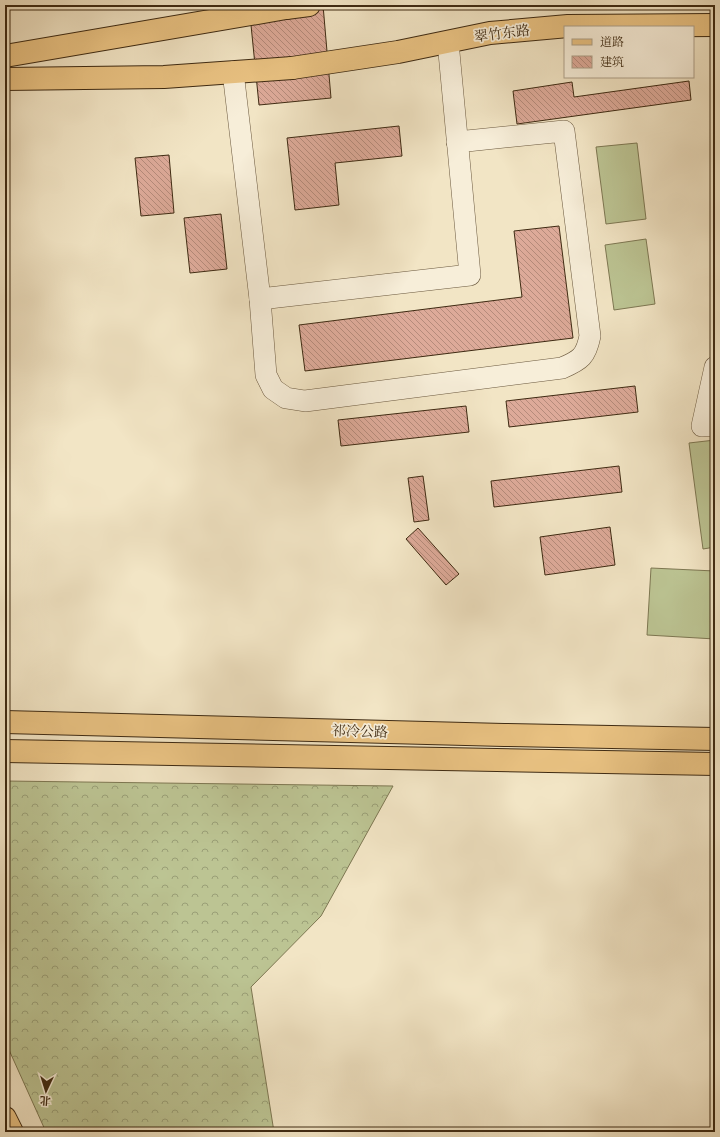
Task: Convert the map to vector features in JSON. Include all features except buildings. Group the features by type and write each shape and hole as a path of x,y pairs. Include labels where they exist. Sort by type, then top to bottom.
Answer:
{"main road":[{"path":"5,56 309,5"},
{"name":"翠竹东路","path":"568,26 715,25"},
{"name":"翠竹东路","path":"5,79 85,79 292,68 398,52 490,33 564,26"},
{"name":"祁冷公路","path":"5,722 504,735 711,737"},
{"name":"祁冷公路","path":"5,751 715,764"},
{"path":"5,1118 12,1132"}],"lane":[{"path":"260,299 470,275 448,42"},
{"path":"233,72 260,299 266,375 273,390 286,398 305,401 562,368 578,361 587,350 590,336 564,131 458,142"},
{"path":"715,367 702,426 715,425"}],"green space":[{"path":"637,143 646,219 606,224 596,147"},
{"path":"646,239 655,304 614,310 605,245"},
{"path":"715,440 715,547 703,549 689,443"},
{"path":"651,568 715,571 715,639 647,635"},
{"path":"5,781 393,786 321,916 251,987 274,1132 46,1132 5,1041"}]}
